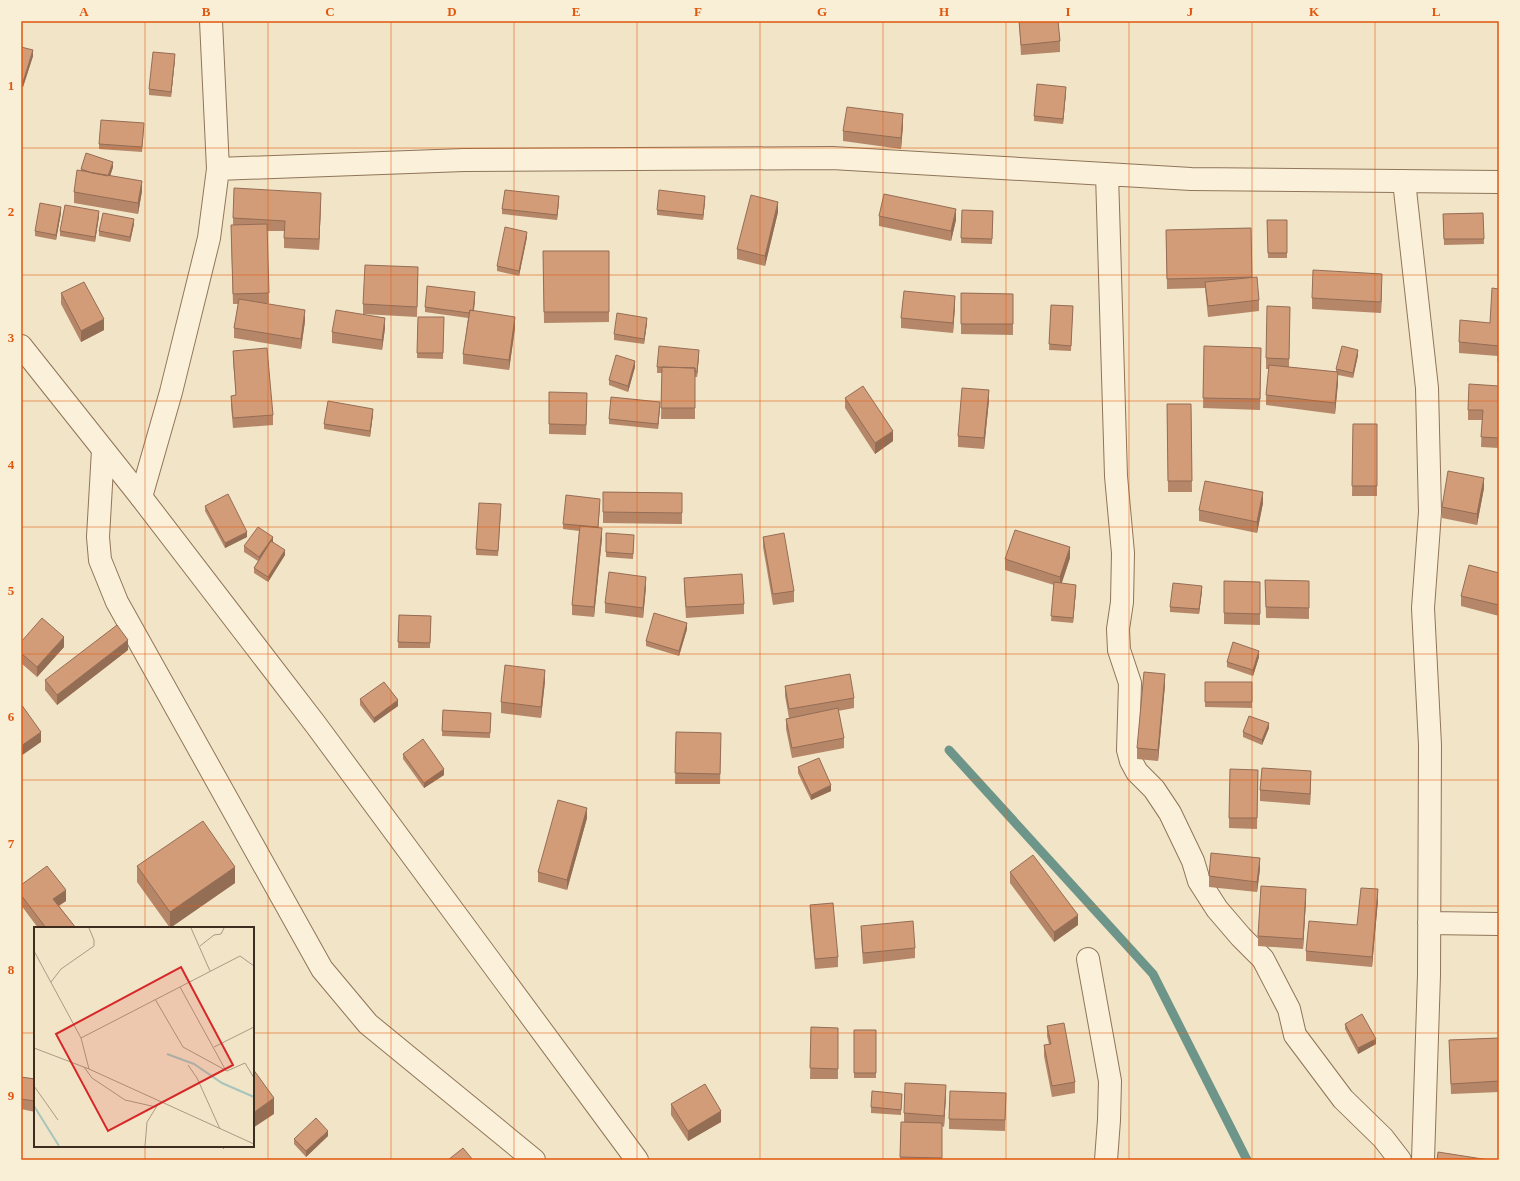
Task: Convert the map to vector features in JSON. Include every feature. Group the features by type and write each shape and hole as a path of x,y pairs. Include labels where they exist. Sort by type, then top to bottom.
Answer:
{"street":[{"path":"141,497 171,392 209,238 218,169 211,21"},
{"path":"218,169 464,160 832,158 1191,179 1499,182"},
{"path":"1107,174 1116,476 1123,552 1122,602 1118,629 1119,650 1130,683 1128,750 1131,761 1137,772 1154,789 1170,813 1193,861 1199,881 1217,909 1263,959 1288,1009 1295,1035 1343,1099 1383,1138 1400,1160"},
{"path":"1404,181 1427,388 1430,512 1423,608 1430,745 1429,923 1424,1160"},
{"path":"21,346 141,497 320,731 637,1160"},
{"path":"103,450 98,537 100,560 117,602 322,969 368,1024 534,1160"},
{"path":"1429,923 1499,924"},
{"path":"1088,958 1110,1081 1106,1160"}],"building":[{"path":"1019,21 1058,21 1060,41 1021,45"},
{"path":"21,47 33,50 23,82 21,81"},
{"path":"153,52 175,54 171,92 149,89"},
{"path":"1037,84 1066,87 1063,119 1034,116"},
{"path":"847,107 903,114 901,138 843,131"},
{"path":"101,120 144,123 142,147 99,144"},
{"path":"86,153 113,162 108,176 81,169"},
{"path":"77,170 142,181 138,203 74,192"},
{"path":"234,188 321,193 319,239 284,238 285,221 233,218"},
{"path":"505,190 559,196 557,215 502,209"},
{"path":"659,190 705,196 703,215 657,210"},
{"path":"884,194 956,209 951,231 879,216"},
{"path":"751,195 778,202 765,256 737,249"},
{"path":"40,203 61,207 56,235 35,231"},
{"path":"65,205 99,211 95,237 60,231"},
{"path":"962,210 993,211 992,239 961,238"},
{"path":"103,213 134,219 130,237 99,231"},
{"path":"1483,213 1484,239 1444,239 1443,214"},
{"path":"1267,220 1287,220 1287,253 1268,253"},
{"path":"267,224 269,293 233,294 231,225"},
{"path":"505,227 527,232 519,271 497,266"},
{"path":"1251,228 1252,277 1167,279 1166,230"},
{"path":"543,251 609,251 609,312 544,312"},
{"path":"365,265 418,267 417,307 363,304"},
{"path":"1313,270 1382,274 1381,302 1312,298"},
{"path":"1257,277 1259,300 1208,306 1205,282"},
{"path":"84,282 104,319 81,331 61,293"},
{"path":"427,286 475,292 473,311 470,310 469,313 425,307"},
{"path":"1492,288 1499,289 1499,346 1459,342 1460,320 1490,323"},
{"path":"904,291 955,296 953,323 901,318"},
{"path":"961,293 1013,294 1013,324 961,324"},
{"path":"239,299 305,310 301,339 234,328"},
{"path":"1051,305 1073,306 1071,346 1049,344"},
{"path":"1267,306 1290,307 1289,359 1266,358"},
{"path":"336,310 385,318 382,340 332,332"},
{"path":"470,310 515,317 509,360 463,354"},
{"path":"617,313 647,318 644,339 614,334"},
{"path":"418,317 444,317 443,353 417,353"},
{"path":"659,346 699,350 697,372 695,372 695,368 657,367"},
{"path":"1204,346 1261,348 1260,399 1203,398"},
{"path":"1342,346 1358,350 1353,373 1336,369"},
{"path":"267,348 273,415 233,418 231,396 236,395 233,351"},
{"path":"616,355 635,361 628,386 609,380"},
{"path":"1269,365 1338,372 1335,403 1266,395"},
{"path":"662,367 695,368 695,408 661,408"},
{"path":"1469,384 1499,386 1499,438 1481,437 1483,410 1468,410"},
{"path":"863,386 893,431 875,443 845,398"},
{"path":"962,388 989,390 984,438 958,436"},
{"path":"549,392 587,393 586,425 549,424"},
{"path":"611,397 660,402 658,424 609,419"},
{"path":"328,401 373,409 370,431 324,424"},
{"path":"1167,404 1191,404 1192,481 1168,481"},
{"path":"1353,424 1377,424 1377,486 1352,486"},
{"path":"1448,471 1484,478 1477,514 1442,507"},
{"path":"1205,481 1263,492 1257,522 1199,510"},
{"path":"603,492 682,493 682,513 603,512"},
{"path":"228,494 247,532 225,543 205,506"},
{"path":"566,495 600,499 598,527 563,524"},
{"path":"479,503 501,504 498,551 476,549"},
{"path":"580,526 602,528 594,607 572,605"},
{"path":"258,527 273,537 259,557 244,546"},
{"path":"1015,530 1070,547 1060,577 1005,559"},
{"path":"606,533 634,535 633,554 606,552"},
{"path":"784,533 794,591 773,594 763,537"},
{"path":"271,541 285,550 268,577 254,568"},
{"path":"1469,565 1499,573 1499,605 1461,596"},
{"path":"609,572 646,577 643,608 605,603"},
{"path":"742,574 744,604 686,607 684,578"},
{"path":"1265,580 1309,581 1309,608 1266,607"},
{"path":"1224,581 1260,582 1260,614 1224,613"},
{"path":"1054,582 1076,585 1073,618 1051,616"},
{"path":"1173,583 1202,586 1199,609 1170,607"},
{"path":"654,613 687,623 679,651 646,641"},
{"path":"399,615 431,616 430,643 398,642"},
{"path":"42,618 64,637 37,667 21,653 21,642"},
{"path":"117,625 128,640 57,695 45,680"},
{"path":"1233,642 1259,651 1253,670 1227,662"},
{"path":"505,665 545,670 541,707 501,702"},
{"path":"1144,672 1165,674 1158,750 1137,748"},
{"path":"850,674 854,698 789,709 785,686"},
{"path":"384,682 398,700 374,718 360,699"},
{"path":"1205,682 1252,682 1252,702 1205,702"},
{"path":"21,704 41,732 21,746"},
{"path":"838,708 844,738 792,748 786,719"},
{"path":"443,710 491,713 490,733 442,731"},
{"path":"1249,716 1269,723 1262,740 1243,732"},
{"path":"676,732 721,733 720,774 675,773"},
{"path":"423,739 444,769 424,783 403,754"},
{"path":"819,758 831,785 811,795 798,767"},
{"path":"1262,768 1311,771 1310,794 1260,790"},
{"path":"1230,769 1258,770 1257,818 1229,818"},
{"path":"558,800 587,808 567,880 538,872"},
{"path":"203,821 235,867 170,912 137,866"},
{"path":"1211,853 1260,858 1257,882 1209,876"},
{"path":"1033,855 1078,915 1054,932 1010,872"},
{"path":"47,866 66,890 53,899 75,927 45,927 21,895 21,885"},
{"path":"1261,886 1306,889 1303,939 1258,936"},
{"path":"1361,888 1378,889 1372,957 1306,951 1309,921 1357,925"},
{"path":"833,903 838,957 815,959 810,905"},
{"path":"913,921 915,948 863,953 861,926"},
{"path":"1362,1014 1376,1039 1358,1048 1345,1024"},
{"path":"1064,1023 1075,1082 1052,1086 1044,1045 1051,1044 1047,1026"},
{"path":"811,1027 838,1028 838,1069 810,1068"},
{"path":"854,1030 876,1030 876,1073 854,1073"},
{"path":"1499,1038 1499,1081 1451,1084 1449,1040"},
{"path":"254,1070 274,1098 254,1112"},
{"path":"21,1077 34,1079 34,1101 21,1099"},
{"path":"905,1083 946,1085 944,1116 904,1113"},
{"path":"705,1084 721,1111 688,1131 671,1104"},
{"path":"872,1091 902,1094 901,1110 871,1107"},
{"path":"950,1091 1006,1093 1005,1120 949,1119"},
{"path":"316,1118 328,1131 306,1151 294,1139"},
{"path":"901,1122 942,1123 942,1158 900,1157"},
{"path":"463,1148 473,1160 448,1160"},
{"path":"1438,1152 1489,1160 1437,1160"}],"waterway":[{"path":"949,750 1153,974 1247,1160"}]}
